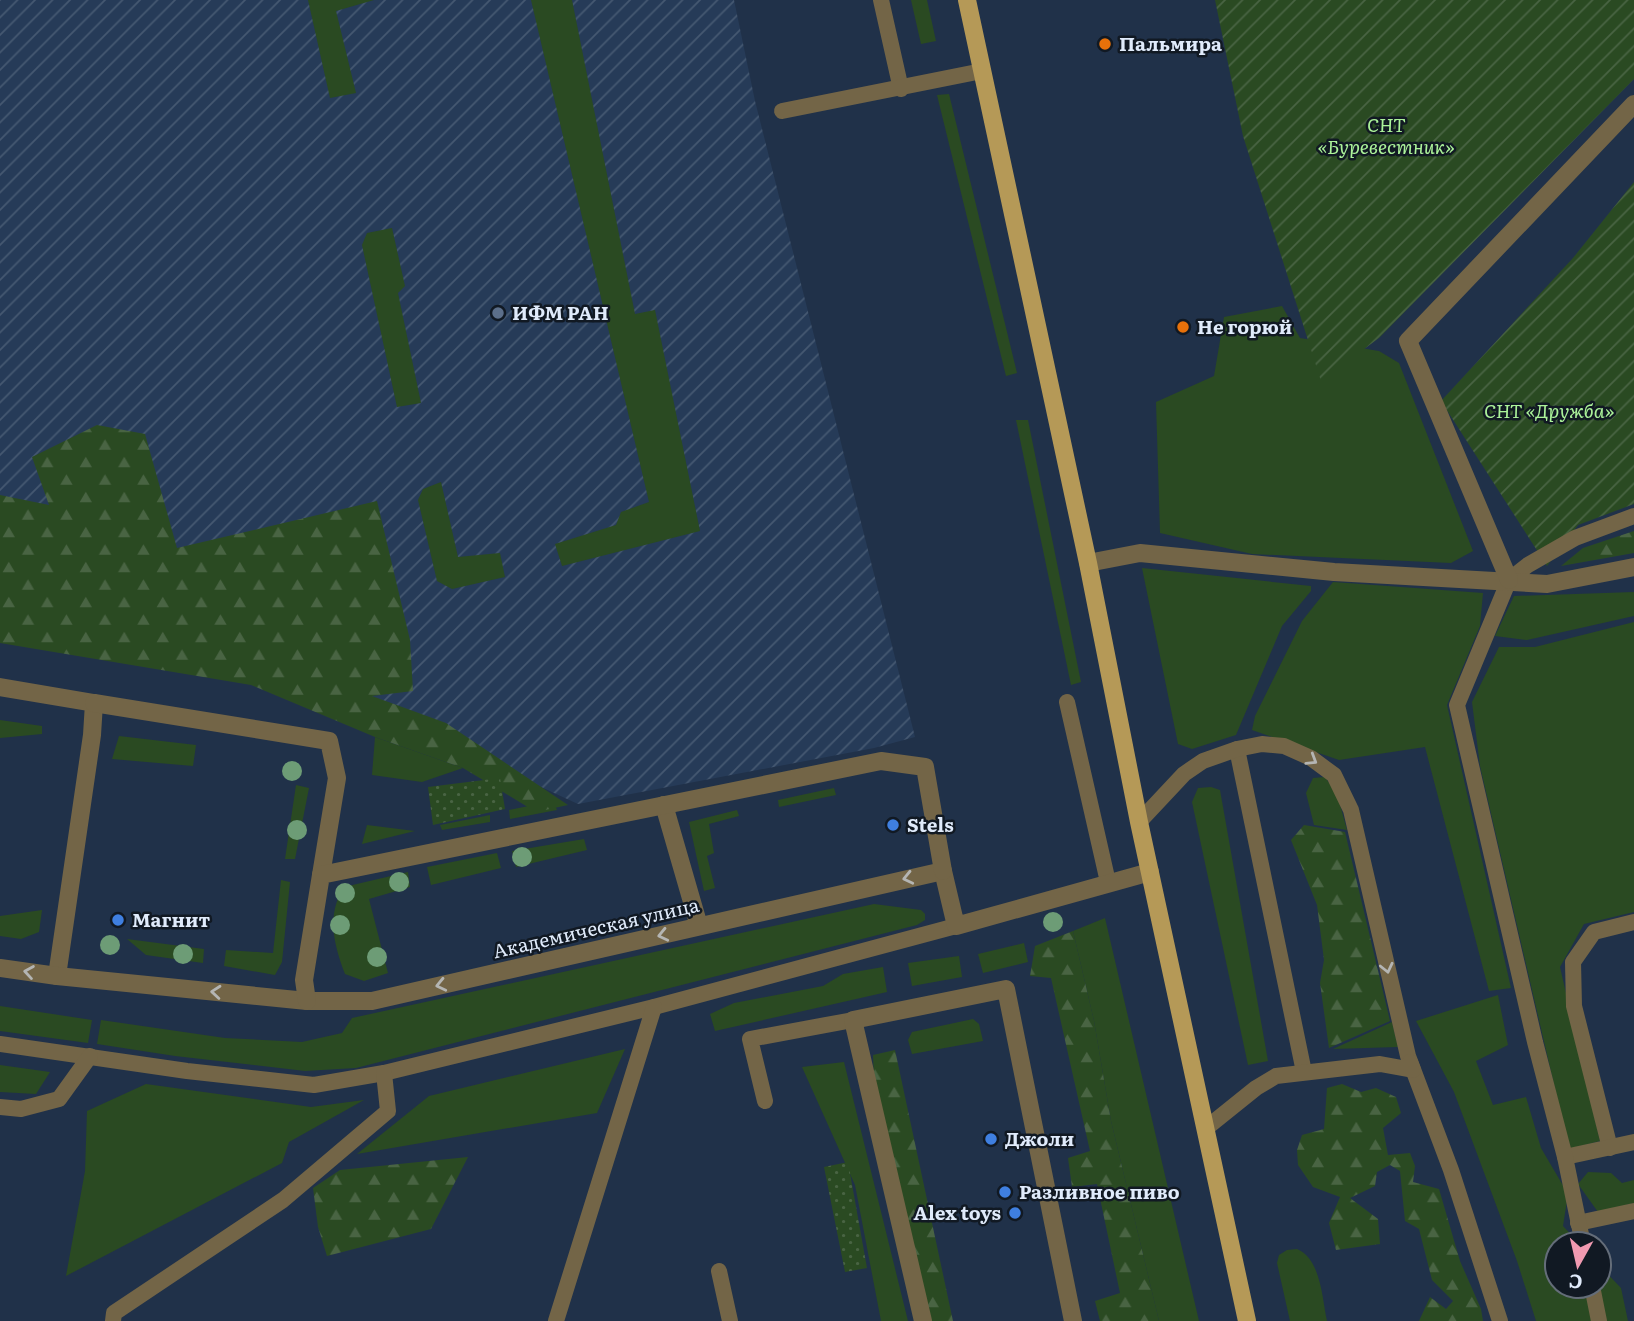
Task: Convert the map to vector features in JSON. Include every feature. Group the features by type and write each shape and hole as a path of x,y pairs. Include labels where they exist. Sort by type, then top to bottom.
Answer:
{"main road":[{"path":"967,0 1247,1321"}],"street":[{"path":"1509,580 1408,341 1634,104"},
{"path":"1088,563 1140,554 1334,572 1547,584 1634,567"},
{"path":"0,687 329,741 337,778 304,980 307,1001"},
{"path":"57,976 92,736 94,703"},
{"path":"321,875 881,761 925,767 956,926 1150,872"},
{"path":"664,806 699,926"},
{"name":"Академическая улица","path":"0,968 307,1001 372,1001 943,870"},
{"path":"922,1321 853,1020 1006,989 1073,1321"}],"lane":[{"path":"881,0 901,89"},
{"path":"782,111 982,71"},
{"path":"1580,1230 1565,1157 1535,1042 1457,705 1509,580 1528,565 1575,538 1634,516"},
{"path":"1067,702 1108,882"},
{"path":"1139,821 1184,774 1202,761 1243,748 1262,744 1284,746 1311,758 1334,775 1351,810 1410,1063 1451,1170 1500,1321"},
{"path":"1243,748 1304,1072"},
{"path":"1611,1148 1574,1006 1573,962 1594,932 1634,922"},
{"path":"0,1044 187,1071 314,1085 384,1073 654,1007 956,926"},
{"path":"556,1321 654,1007"},
{"path":"765,1101 750,1039 853,1020"},
{"path":"0,1107 21,1110 59,1099 90,1056"},
{"path":"1205,1129 1256,1088 1276,1076 1410,1063"},
{"path":"113,1321 114,1313 283,1200 388,1111 384,1073"},
{"path":"1565,1157 1634,1142"},
{"path":"1578,1223 1634,1211"},
{"path":"719,1271 730,1321"},
{"path":"1595,1300 1599,1321"}],"shaded area":[{"name":"ИФМ РАН","path":"0,0 734,0 755,101 915,737 874,748 578,804 0,537"}],"green space":[{"path":"308,0 374,0 336,11 356,93 330,98"},
{"path":"531,0 572,0 635,314 655,310 700,531 562,566 555,544 616,525 621,512 649,502"},
{"path":"911,0 927,0 936,41 921,44"},
{"name":"СНТ «Буревестник»","path":"1215,0 1634,0 1634,79 1379,338 1321,381 1243,136"},
{"path":"949,94 1017,373 1006,376 937,95"},
{"name":"СНТ «Дружба»","path":"1634,182 1634,504 1578,525 1547,566 1441,401 1573,258"},
{"path":"392,228 405,286 398,293 421,403 397,407 362,245 367,233"},
{"path":"1282,306 1300,338 1379,351 1399,363 1473,551 1451,563 1252,554 1160,533 1156,402 1214,376 1224,317"},
{"path":"1016,420 1028,420 1081,682 1071,685"},
{"path":"97,425 145,434 177,548 377,501 410,640 413,691 372,696 446,723 568,805 536,812 463,768 375,737 251,685 0,643 0,495 49,505 32,457"},
{"path":"441,482 458,557 500,553 505,577 452,589 437,581 418,500 423,489"},
{"path":"1634,531 1634,553 1561,566 1583,548"},
{"path":"1142,568 1311,586 1311,591 1282,626 1236,735 1192,749 1178,744"},
{"path":"1333,582 1483,593 1480,626 1447,705 1511,988 1489,991 1425,747 1339,760 1252,730 1255,716 1302,621"},
{"path":"1634,592 1634,616 1527,640 1495,636 1514,596"},
{"path":"1634,622 1634,912 1584,924 1560,967 1600,1141 1569,1149 1480,766 1472,702 1499,647 1535,647"},
{"path":"0,720 42,726 42,734 0,738"},
{"path":"119,736 196,745 193,766 112,759"},
{"path":"375,737 463,768 422,782 372,775"},
{"path":"1325,777 1337,794 1347,830 1314,825 1306,793 1313,778"},
{"path":"500,778 505,809 433,825 428,787"},
{"path":"296,785 309,788 295,859 285,859"},
{"path":"1211,787 1220,790 1268,1061 1248,1065 1192,802 1198,788"},
{"path":"834,788 836,795 779,807 778,800"},
{"path":"553,801 557,810 510,819 509,810"},
{"path":"737,810 739,816 709,824 714,853 707,856 715,888 704,891 689,822"},
{"path":"490,815 490,822 442,830 440,825"},
{"path":"367,825 415,831 362,844"},
{"path":"1304,825 1345,832 1390,1021 1329,1048 1320,983 1324,960 1317,905 1291,840"},
{"path":"584,839 587,850 516,867 512,851"},
{"path":"497,853 501,868 431,885 427,867"},
{"path":"408,872 410,887 369,899 388,973 364,981 345,974 334,930 335,908 344,887"},
{"path":"281,880 290,882 282,962 275,975 224,966 226,950 273,953"},
{"path":"874,904 921,910 925,914 925,920 917,925 356,1068 305,1071 97,1044 101,1020 225,1038 302,1042 342,1033 352,1018"},
{"path":"42,910 39,932 21,939 0,936 0,916"},
{"path":"1105,918 1199,1321 1159,1321 1111,1121 1094,1021 1073,931"},
{"path":"1073,931 1094,1021 1111,1121 1159,1321 1100,1321 1095,1301 1120,1293 1097,1184 1072,1187 1068,1158 1090,1151 1051,978 1030,976 1035,946"},
{"path":"127,939 204,949 203,963 146,955"},
{"path":"1024,943 1028,962 983,973 978,954"},
{"path":"959,956 962,977 912,986 908,963"},
{"path":"883,967 887,992 715,1031 710,1014 734,1003 823,986 843,974"},
{"path":"1498,995 1508,1045 1476,1061 1493,1105 1526,1097 1541,1148 1568,1194 1563,1226 1567,1230 1543,1230 1543,1300 1613,1300 1613,1280 1621,1288 1628,1321 1536,1321 1517,1261 1454,1092 1416,1021"},
{"path":"0,1006 92,1020 88,1043 0,1031"},
{"path":"973,1019 979,1024 983,1041 912,1054 908,1040 912,1032"},
{"path":"1392,1022 1398,1047 1333,1049"},
{"path":"625,1049 597,1113 357,1154 429,1096"},
{"path":"895,1050 953,1321 927,1321 874,1080 873,1055"},
{"path":"844,1062 908,1321 881,1321 855,1185 802,1067"},
{"path":"0,1065 50,1072 36,1094 0,1092"},
{"path":"146,1084 311,1107 364,1100 289,1142 282,1163 66,1276 85,1171 87,1111"},
{"path":"1342,1084 1361,1092 1376,1088 1396,1097 1401,1113 1383,1128 1388,1155 1410,1153 1415,1166 1413,1182 1439,1189 1460,1261 1481,1309 1483,1321 1419,1321 1430,1297 1446,1309 1453,1301 1432,1280 1419,1229 1405,1221 1400,1171 1390,1165 1377,1172 1375,1186 1350,1198 1378,1219 1380,1244 1336,1250 1329,1223 1340,1197 1313,1187 1298,1165 1297,1150 1302,1135 1324,1129 1327,1088"},
{"path":"468,1157 431,1229 327,1256 318,1227 313,1188 340,1170"},
{"path":"848,1162 867,1268 845,1272 824,1167"},
{"path":"1588,1172 1611,1173 1622,1183 1634,1180 1634,1203 1598,1212 1578,1184"},
{"path":"1297,1249 1305,1254 1316,1270 1327,1321 1290,1321 1277,1263 1279,1255 1287,1250"}],"place":[{"name":"Пальмира","path":"1105,44"},
{"name":"ИФМ РАН","path":"498,313"},
{"name":"Не горюй","path":"1183,327"},
{"name":"Stels","path":"893,825"},
{"name":"Магнит","path":"118,920"},
{"name":"Джоли","path":"991,1139"},
{"name":"Разливное пиво","path":"1005,1192"},
{"name":"Alex toys","path":"1015,1213"}]}
